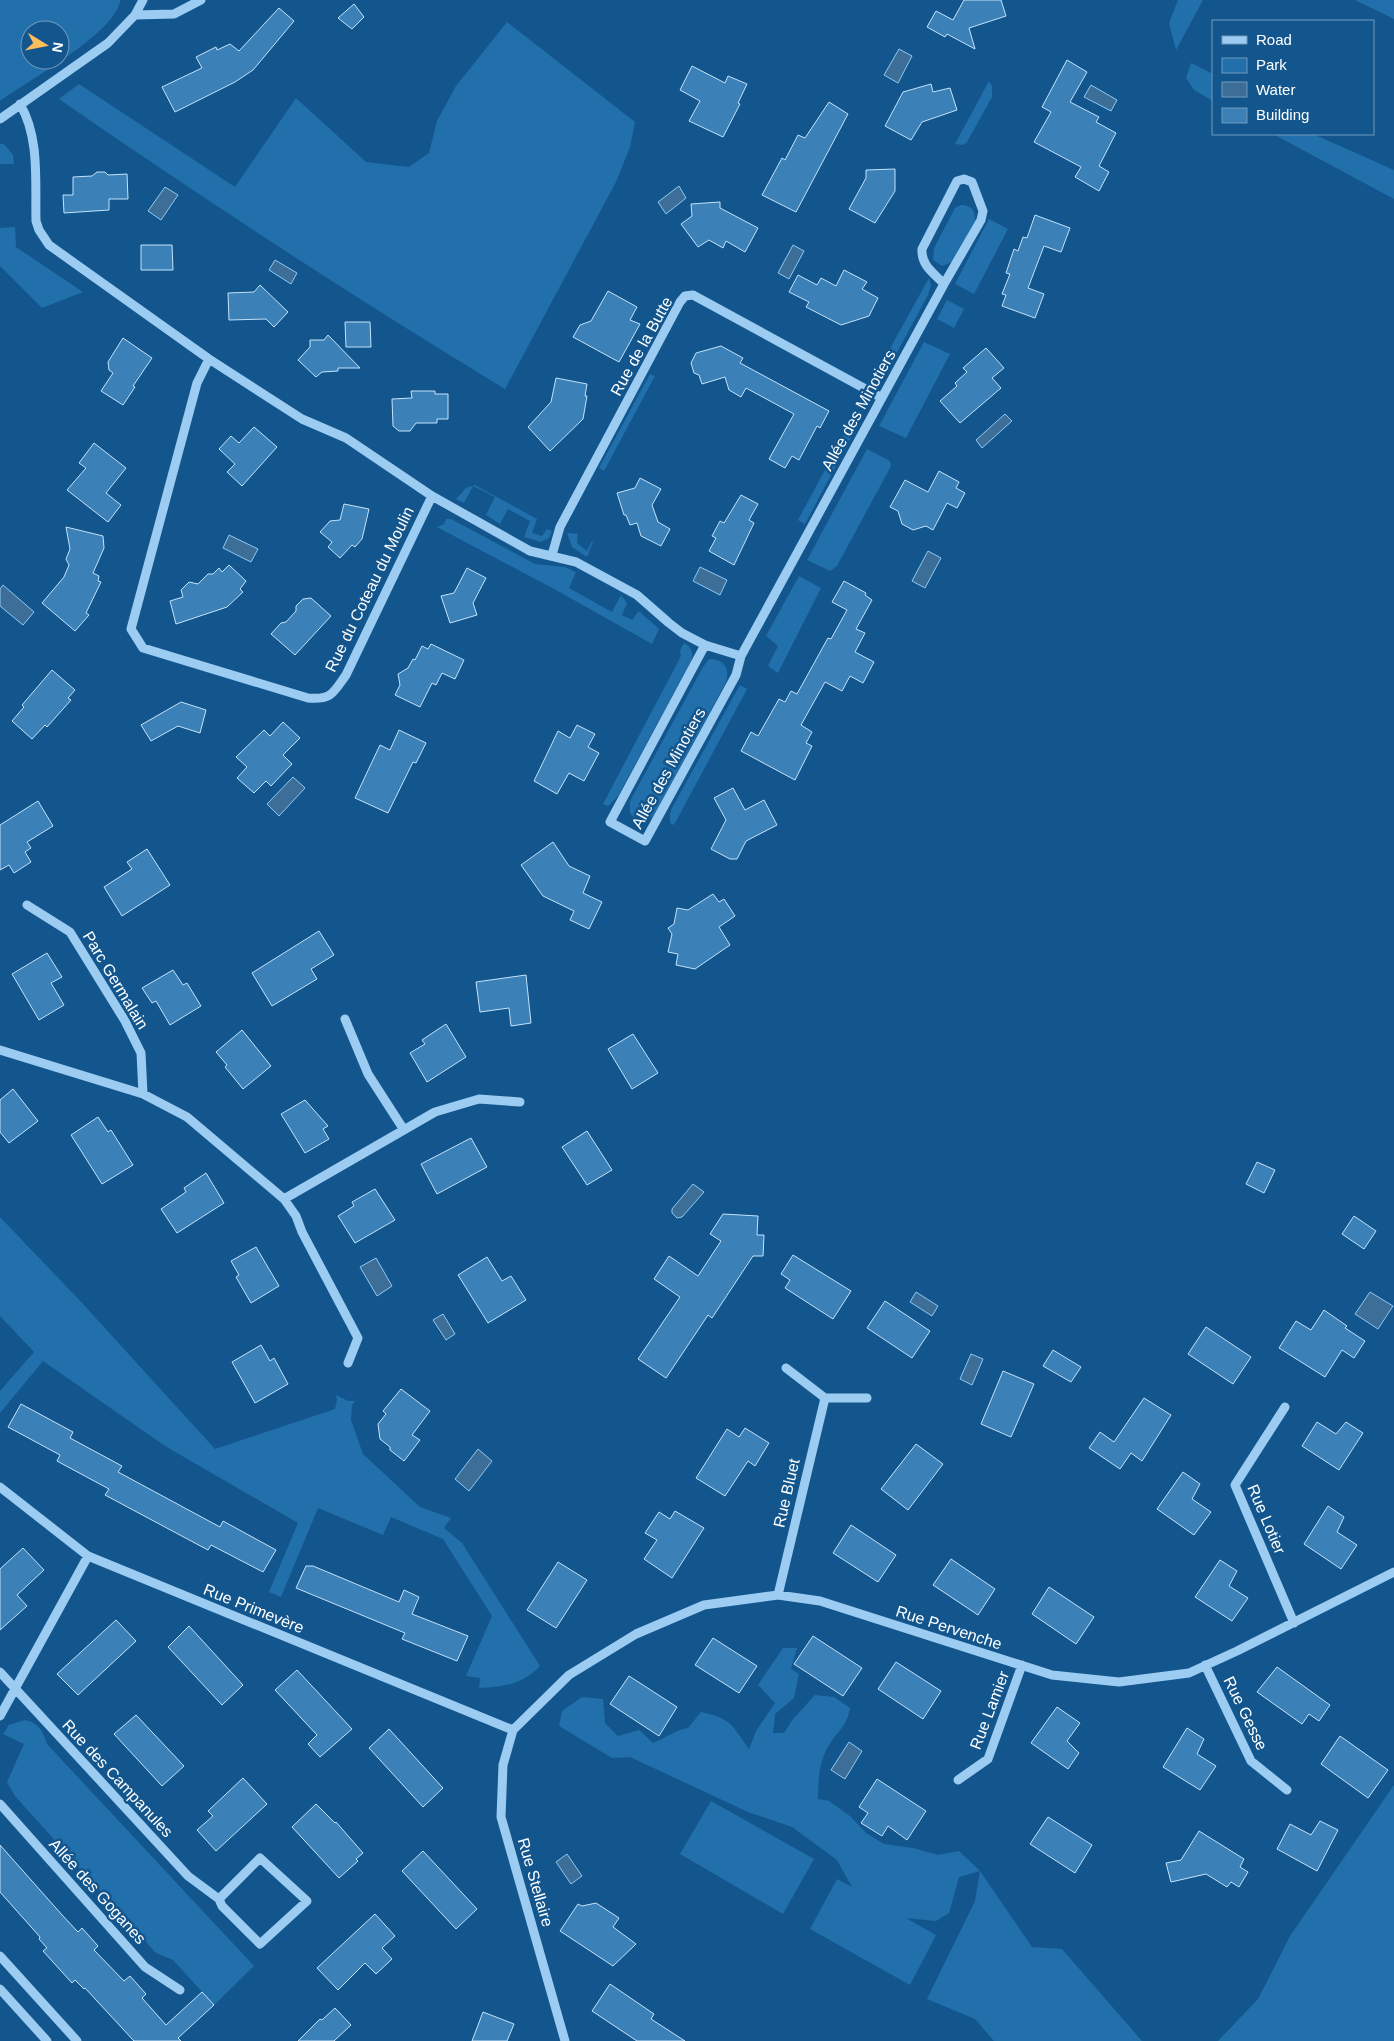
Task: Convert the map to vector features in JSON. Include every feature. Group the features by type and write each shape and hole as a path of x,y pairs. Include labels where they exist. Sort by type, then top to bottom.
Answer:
{"street":[{"path":"0,119 108,43 135,15 144,0"},
{"path":"135,15 174,14 201,0"},
{"name":"Rue du Coteau du Moulin","path":"20,104 28,119 34,144 36,221 39,230 49,245 209,359 302,419 346,438 432,496 346,675 333,693 323,700 308,698 143,648 131,629 196,383 209,359"},
{"name":"Allée des Minotiers","path":"705,645 610,822 645,841 736,675 741,656 944,284 976,232 983,211 972,182 964,179 957,181 922,249 925,265 944,284"},
{"name":"Rue de la Butte","path":"552,555 560,527 680,302 685,296 692,295 882,398"},
{"path":"432,496 530,551 576,562 637,595 669,623 705,645 741,656"},
{"name":"Parc Germalain","path":"27,905 70,932 126,1021 141,1054 142,1094"},
{"path":"345,1018 368,1074 404,1130"},
{"path":"0,1050 142,1094 187,1117 284,1199 296,1216 302,1232 358,1338 348,1363"},
{"path":"284,1199 435,1112 479,1099 520,1102"},
{"path":"786,1368 825,1398 867,1398"},
{"name":"Rue Bluet","path":"778,1595 825,1398"},
{"name":"Rue Lotier","path":"1285,1407 1235,1485 1294,1622"},
{"name":"Rue Primevère","path":"0,1487 88,1556 513,1730"},
{"path":"0,1716 88,1556"},
{"name":"Rue Pervenche","path":"513,1730 569,1675 636,1634 704,1606 778,1595 820,1602 1022,1666 1052,1674 1119,1682 1189,1673 1394,1572"},
{"name":"Rue Gesse","path":"1205,1665 1251,1761 1287,1790"},
{"name":"Rue Lamier","path":"958,1780 988,1759 1022,1666"},
{"name":"Rue des Campanules","path":"0,1672 188,1876 219,1899 222,1906 260,1944 307,1901 260,1858 219,1899"},
{"name":"Rue Stellaire","path":"513,1730 502,1764 502,1817 565,2041"},
{"name":"Allée des Goganes","path":"0,1804 145,1966 180,1990"},
{"path":"0,1956 78,2041"},
{"path":"0,1989 47,2041"}],"green space":[{"path":"0,0 120,0 114,15 102,28 70,54 70,20 20,20 20,70 47,70 0,101"},
{"path":"1178,0 1203,0 1176,50 1169,23"},
{"path":"1355,0 1394,0 1394,19"},
{"path":"507,22 635,122 630,147 616,182 505,389 280,247 59,99 79,84 235,187 296,98 366,162 409,167 429,153 437,121 456,86"},
{"path":"1191,63 1212,74 1212,100 1194,90 1186,78"},
{"path":"989,81 992,86 992,97 967,142 963,145 955,144"},
{"path":"1275,135 1315,135 1394,170 1394,199"},
{"path":"0,144 4,144 13,155 14,164 0,164"},
{"path":"961,205 972,209 975,214 975,221 952,262 942,266 933,260 934,248 955,208"},
{"path":"989,219 1008,229 974,294 955,284"},
{"path":"15,227 16,247 83,292 42,308 0,266 0,228"},
{"path":"929,278 931,285 928,295 895,356 888,352"},
{"path":"947,300 964,309 954,328 937,319"},
{"path":"924,342 950,354 906,438 879,426"},
{"path":"650,374 655,376 604,471 599,468"},
{"path":"856,412 863,415 805,524 798,520"},
{"path":"867,449 890,461 891,466 837,566 830,571 807,560"},
{"path":"475,485 537,519 532,533 542,536 547,529 552,531 549,538 541,542 524,537 530,521 508,509 500,524 486,515 495,497 473,486 464,503 456,499 466,488"},
{"path":"446,519 451,519 535,564 565,567 576,572 569,588 612,612 621,595 627,603 622,615 632,620 640,612 659,629 652,644 556,590 437,527 444,524"},
{"path":"567,533 578,534 577,543 587,551 593,542 587,557 572,547"},
{"path":"799,576 821,588 778,673 768,666 778,646 766,636"},
{"path":"684,643 691,650 691,661 618,796 608,806 603,804 681,656 680,651"},
{"path":"709,659 714,659 725,665 727,672 726,682 654,815 646,821 636,820 630,813 630,801"},
{"path":"740,685 747,689 674,825 670,823 672,808"},
{"path":"0,1217 84,1305 215,1449 335,1409 336,1395 348,1401 355,1401 352,1405 351,1420 363,1454 420,1507 451,1518 444,1528 462,1543 540,1666 520,1681 497,1687 479,1688 480,1678 466,1676 492,1616 443,1539 391,1517 383,1535 318,1508 281,1597 269,1592 298,1523 165,1446 43,1361 0,1413 0,1391 34,1352 0,1316"},
{"path":"783,1648 797,1648 791,1669 799,1674 794,1698 775,1714 773,1733 784,1733 793,1719 815,1695 834,1697 850,1708 845,1723 824,1755 819,1777 818,1799 829,1801 850,1816 866,1833 884,1844 913,1848 938,1855 959,1851 980,1871 959,1877 949,1913 936,1921 906,1918 936,1935 910,1985 810,1929 837,1879 852,1887 837,1860 792,1827 748,1812 630,1757 612,1758 559,1726 562,1711 582,1697 603,1699 605,1723 618,1736 639,1730 653,1743 679,1730 688,1728 701,1712 725,1720 749,1749 756,1731 775,1703 758,1685"},
{"path":"25,1720 34,1723 40,1728 47,1744 254,1966 214,2005 173,1960 156,1953 15,1796 7,1782 24,1744 3,1734 9,1725"},
{"path":"1394,1785 1394,2041 1218,2041 1258,1999 1290,1936"},
{"path":"711,1801 814,1859 783,1914 680,1854"},
{"path":"980,1871 1032,1947 1062,1949 1142,2041 994,2041 975,2019 927,1999 975,1901"}],"water":[{"path":"899,49 912,56 898,83 884,75"},
{"path":"1091,85 1117,100 1111,111 1084,97"},
{"path":"679,186 686,198 666,214 658,202"},
{"path":"165,187 178,195 161,220 148,211"},
{"path":"793,245 804,251 789,279 778,273"},
{"path":"275,260 297,273 291,284 269,270"},
{"path":"1005,414 1012,421 982,448 976,440"},
{"path":"229,535 258,549 251,562 223,548"},
{"path":"928,551 941,558 925,588 912,581"},
{"path":"700,567 727,580 720,595 693,581"},
{"path":"3,585 34,612 23,625 0,606 0,589"},
{"path":"293,777 305,788 279,816 267,804"},
{"path":"693,1184 704,1192 682,1217 677,1218 672,1213 672,1209"},
{"path":"376,1258 392,1286 377,1296 360,1267"},
{"path":"916,1292 938,1306 932,1316 910,1302"},
{"path":"1370,1292 1393,1306 1378,1329 1355,1314"},
{"path":"443,1314 455,1334 446,1340 433,1320"},
{"path":"971,1354 983,1359 972,1385 960,1379"},
{"path":"478,1449 492,1461 469,1491 455,1479"},
{"path":"849,1742 862,1751 845,1779 831,1770"},
{"path":"567,1854 582,1876 571,1884 556,1862"}],"building":[{"path":"964,0 1001,0 1006,16 969,28 975,49 947,34 945,37 927,27 936,11 953,20"},
{"path":"354,4 364,17 352,29 338,18"},
{"path":"279,8 294,21 253,70 235,82 175,112 162,87 202,68 196,57 216,47 217,50 230,44 239,51"},
{"path":"1067,60 1087,72 1070,102 1099,117 1096,122 1116,133 1099,166 1109,172 1099,191 1075,177 1081,167 1034,142 1051,112 1042,107"},
{"path":"692,66 725,83 728,76 747,84 738,103 740,104 723,137 689,121 700,101 680,90"},
{"path":"931,84 933,92 950,88 957,110 922,122 911,140 885,126 903,92"},
{"path":"829,102 848,114 796,212 762,195 782,158 785,160 798,135 805,138"},
{"path":"895,169 895,191 875,223 849,209 866,178 866,170"},
{"path":"97,172 105,172 108,175 127,174 128,199 109,199 109,210 64,213 63,195 73,195 73,177 92,176"},
{"path":"720,202 720,208 758,228 745,252 726,241 723,248 709,240 698,247 681,224 692,216 691,204"},
{"path":"1035,215 1070,228 1061,252 1044,246 1028,288 1044,294 1035,318 1002,306 1006,295 1002,294 1010,274 1006,273 1014,249 1018,251 1023,237 1027,238"},
{"path":"141,245 172,245 173,270 141,270"},
{"path":"844,270 867,282 862,289 878,298 869,316 841,325 806,307 809,302 789,292 798,275 817,285 821,278 836,286"},
{"path":"260,285 288,312 274,327 266,319 229,320 228,293 254,292"},
{"path":"608,291 637,307 630,320 640,324 619,362 573,337 580,325 591,321"},
{"path":"345,322 370,322 371,347 346,347"},
{"path":"328,335 360,368 338,368 338,371 322,372 316,377 298,360 310,347 310,340 324,340"},
{"path":"123,338 152,358 123,405 101,391 113,373 109,370 108,362"},
{"path":"721,346 743,358 740,363 829,411 820,428 817,426 799,460 792,456 785,468 769,459 794,414 746,388 741,397 729,390 725,377 702,384 699,375 694,373 691,363 696,353"},
{"path":"986,348 1004,368 992,378 1001,388 960,423 940,401 957,386 955,383 967,372 963,368"},
{"path":"556,378 587,384 585,396 587,396 583,419 550,451 528,427 551,402"},
{"path":"411,391 435,391 435,394 448,394 448,419 437,419 437,423 416,423 410,431 399,431 393,426 392,399 412,398"},
{"path":"254,427 277,447 242,486 227,472 235,464 219,449 231,436 239,443"},
{"path":"94,443 126,468 106,493 121,505 108,522 67,490 86,468 79,463"},
{"path":"939,471 959,482 956,488 965,493 957,508 947,503 933,530 926,526 913,530 902,524 898,511 890,507 905,480 928,492"},
{"path":"640,478 661,489 652,505 658,522 670,529 661,546 641,536 637,523 630,525 626,515 624,515 617,493 635,488"},
{"path":"741,495 758,504 749,520 754,523 734,565 709,551 716,538 712,536 720,521 724,523"},
{"path":"344,504 369,509 362,539 355,547 352,545 340,558 328,547 332,542 320,532 330,521 340,520"},
{"path":"66,527 103,536 104,548 93,573 99,576 98,581 101,582 86,613 89,615 75,631 42,603 64,577 69,565 66,559 70,549"},
{"path":"229,565 246,581 240,589 243,592 227,607 176,624 170,601 183,597 181,590 189,582 198,584 208,574 213,574 219,568 222,572"},
{"path":"467,568 486,578 473,603 477,615 450,623 441,596 454,593"},
{"path":"844,581 866,593 865,595 872,600 856,629 865,633 855,652 874,662 863,683 850,676 842,691 825,682 801,725 812,732 806,743 812,746 795,780 741,751 751,732 758,736 779,699 785,702 791,691 797,694 828,638 831,639 847,610 832,602"},
{"path":"311,598 331,616 295,655 271,634 281,623 286,622 296,611 296,606 303,599"},
{"path":"431,644 464,660 455,679 442,673 436,685 432,683 420,707 395,695 400,685 398,674 408,668 413,659 415,660 422,646 428,649"},
{"path":"52,670 75,690 68,698 71,700 47,727 45,725 32,739 12,721 24,707 22,705"},
{"path":"181,702 206,710 200,733 178,726 151,741 141,725"},
{"path":"283,722 300,738 283,755 292,764 271,786 266,781 254,793 237,778 247,767 236,757 264,730 270,736"},
{"path":"577,725 595,734 588,747 599,753 584,781 569,773 557,794 534,781 558,731 570,738"},
{"path":"399,730 426,743 416,763 413,762 388,813 355,798 380,745 390,750"},
{"path":"733,788 745,810 764,800 777,825 746,841 737,859 730,859 711,849 726,820 714,798"},
{"path":"38,801 53,826 27,842 31,848 25,852 31,862 14,873 9,865 0,870 0,825"},
{"path":"553,842 569,866 590,876 583,893 602,902 589,929 570,920 574,911 543,896 521,865"},
{"path":"147,849 170,885 122,916 104,887 132,869 127,862"},
{"path":"713,894 719,902 724,899 735,916 719,927 730,945 695,969 676,965 678,954 668,952 672,934 668,928 674,924 677,908 688,910"},
{"path":"319,931 334,955 311,969 317,979 272,1006 252,973"},
{"path":"47,953 62,977 51,983 64,1005 39,1020 12,974"},
{"path":"173,970 183,985 187,983 201,1006 170,1025 156,1001 152,1003 142,988"},
{"path":"526,975 531,1023 511,1026 509,1008 480,1012 476,982"},
{"path":"446,1024 466,1057 427,1082 410,1053 425,1044 422,1040"},
{"path":"242,1030 271,1066 243,1089 225,1067 227,1065 216,1052"},
{"path":"633,1034 658,1073 632,1089 608,1049"},
{"path":"13,1089 38,1121 9,1143 0,1132 0,1100"},
{"path":"305,1100 328,1126 323,1129 329,1139 305,1153 281,1114"},
{"path":"98,1117 108,1132 111,1130 133,1165 102,1184 71,1135"},
{"path":"587,1131 612,1170 587,1185 562,1147"},
{"path":"471,1138 487,1167 437,1194 421,1164"},
{"path":"1257,1162 1275,1170 1264,1193 1246,1184"},
{"path":"206,1173 224,1203 177,1233 161,1209 186,1192 184,1188"},
{"path":"375,1189 395,1220 355,1243 338,1216 354,1206 352,1202"},
{"path":"723,1214 758,1216 757,1235 764,1235 763,1256 753,1256 712,1318 708,1315 666,1378 638,1359 680,1297 654,1279 669,1256 698,1276 721,1241 710,1234"},
{"path":"1354,1216 1376,1231 1364,1249 1342,1234"},
{"path":"256,1247 279,1286 251,1303 236,1277 239,1275 231,1261"},
{"path":"793,1255 851,1291 833,1319 785,1288 790,1280 781,1274"},
{"path":"487,1257 502,1281 511,1276 526,1300 488,1323 458,1275"},
{"path":"885,1301 930,1331 912,1358 867,1328"},
{"path":"1324,1310 1347,1326 1345,1328 1365,1341 1354,1358 1342,1350 1325,1377 1279,1348 1296,1321 1311,1330"},
{"path":"1206,1327 1251,1357 1233,1384 1188,1354"},
{"path":"261,1345 270,1361 274,1358 288,1384 255,1403 232,1362"},
{"path":"1053,1350 1081,1367 1071,1382 1043,1366"},
{"path":"1003,1371 1034,1384 1011,1437 981,1424"},
{"path":"401,1389 430,1411 412,1435 420,1440 404,1461 380,1439 378,1424 386,1414 383,1411"},
{"path":"1144,1398 1171,1415 1142,1461 1131,1453 1120,1469 1089,1448 1100,1432 1114,1442"},
{"path":"21,1404 73,1432 70,1438 122,1466 118,1472 220,1527 223,1521 276,1550 263,1572 211,1545 208,1550 105,1495 109,1489 57,1461 60,1455 8,1427"},
{"path":"1317,1422 1336,1434 1346,1422 1363,1433 1339,1470 1302,1446"},
{"path":"745,1428 769,1443 755,1466 748,1461 725,1496 696,1478 727,1429 739,1437"},
{"path":"916,1444 943,1464 908,1510 881,1489"},
{"path":"1183,1472 1200,1484 1192,1499 1211,1512 1194,1535 1157,1509"},
{"path":"1328,1506 1344,1517 1337,1532 1357,1545 1341,1569 1304,1544"},
{"path":"675,1511 704,1528 672,1578 644,1559 657,1540 645,1533 659,1512 670,1519"},
{"path":"851,1525 896,1555 878,1582 833,1553"},
{"path":"23,1548 44,1570 17,1595 27,1606 0,1630 0,1569"},
{"path":"951,1559 995,1589 978,1615 933,1585"},
{"path":"1220,1560 1237,1571 1229,1586 1248,1598 1232,1621 1195,1597"},
{"path":"558,1562 587,1580 556,1628 527,1610"},
{"path":"306,1566 313,1566 399,1602 404,1590 419,1597 412,1614 468,1636 457,1661 402,1639 405,1633 296,1588"},
{"path":"1049,1587 1094,1617 1076,1644 1032,1614"},
{"path":"116,1620 136,1641 78,1695 57,1674"},
{"path":"189,1626 243,1685 222,1705 168,1647"},
{"path":"813,1636 862,1668 843,1696 794,1664"},
{"path":"713,1638 757,1666 739,1693 695,1665"},
{"path":"896,1662 941,1691 923,1719 878,1689"},
{"path":"1277,1667 1330,1705 1319,1721 1309,1714 1302,1724 1257,1692"},
{"path":"297,1670 352,1729 320,1757 308,1744 317,1735 275,1690"},
{"path":"629,1676 677,1707 659,1736 610,1704"},
{"path":"1057,1707 1080,1723 1067,1741 1079,1753 1068,1769 1031,1743"},
{"path":"136,1715 184,1766 162,1786 114,1734"},
{"path":"1187,1728 1204,1739 1197,1754 1216,1766 1200,1790 1163,1767"},
{"path":"389,1729 443,1788 423,1807 369,1748"},
{"path":"1340,1736 1388,1770 1368,1798 1321,1764"},
{"path":"243,1778 267,1804 216,1851 197,1830 213,1816 208,1811"},
{"path":"877,1779 926,1811 907,1840 888,1826 882,1836 861,1823 868,1813 859,1807"},
{"path":"316,1804 336,1822 363,1853 356,1859 358,1861 339,1878 292,1827"},
{"path":"1048,1817 1092,1845 1075,1873 1030,1844"},
{"path":"1320,1821 1338,1830 1317,1871 1277,1849 1290,1824 1311,1835"},
{"path":"1199,1831 1244,1859 1240,1867 1248,1872 1239,1887 1231,1882 1227,1887 1206,1874 1171,1882 1166,1863 1181,1860"},
{"path":"0,1845 78,1932 82,1928 98,1946 94,1950 124,1981 130,1976 146,1994 142,1998 166,2025 202,1992 214,2005 178,2038 181,2041 134,2041 85,1988 75,1980 72,1983 43,1951 47,1948 39,1939 40,1937 0,1892"},
{"path":"423,1851 477,1909 456,1929 402,1871"},
{"path":"596,1903 619,1918 613,1927 636,1944 613,1966 560,1931 578,1904 582,1906"},
{"path":"375,1914 395,1936 382,1948 392,1959 376,1974 365,1963 338,1990 317,1968"},
{"path":"610,1984 654,2014 651,2019 685,2041 637,2041 592,2011"},
{"path":"335,2008 351,2025 334,2041 298,2041 320,2019 322,2020"},
{"path":"483,2012 514,2024 507,2041 472,2041"}]}
